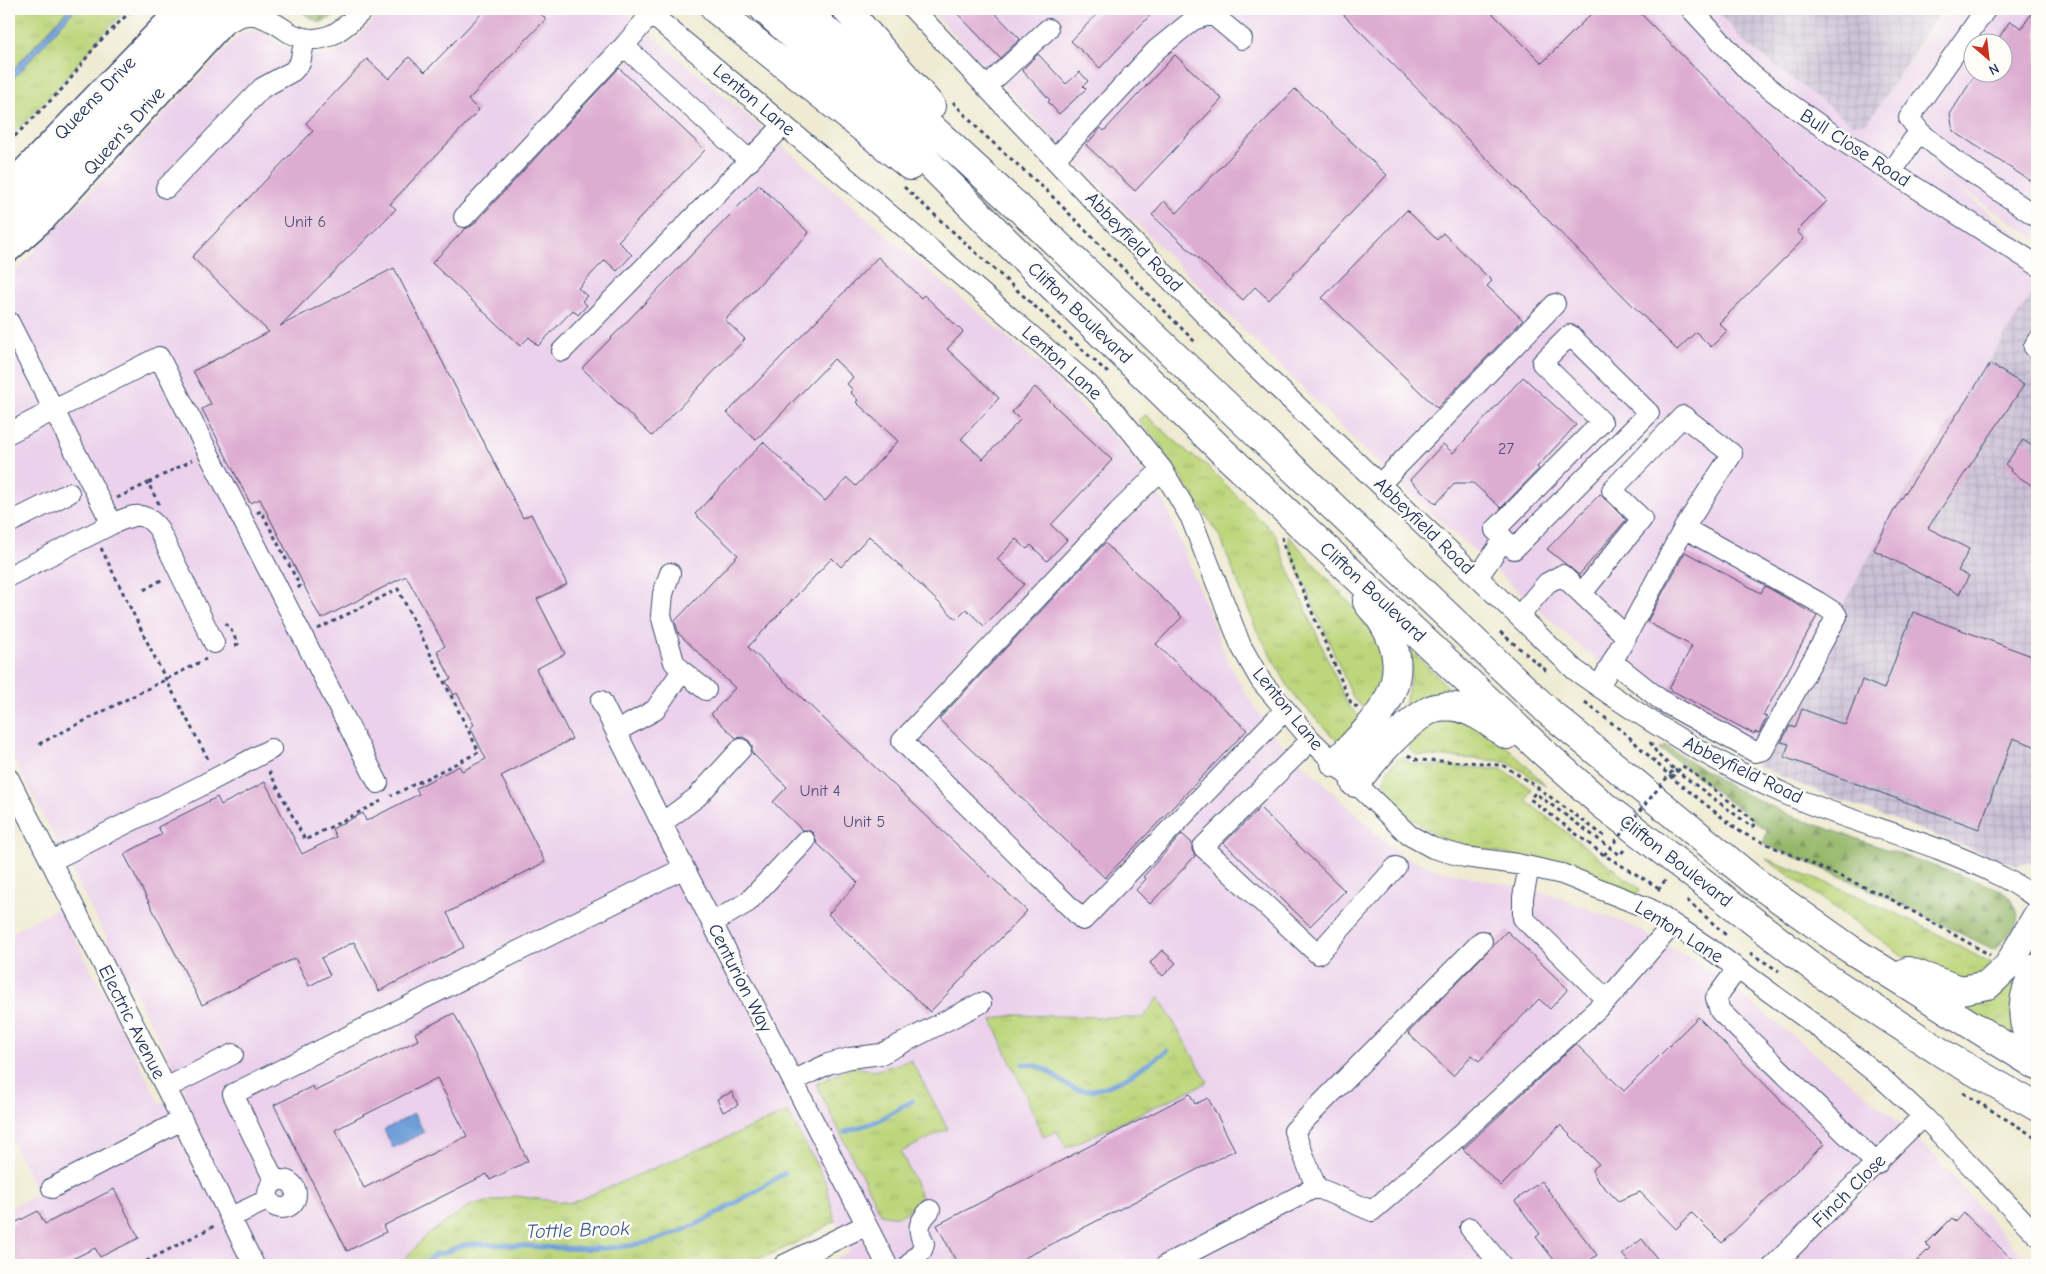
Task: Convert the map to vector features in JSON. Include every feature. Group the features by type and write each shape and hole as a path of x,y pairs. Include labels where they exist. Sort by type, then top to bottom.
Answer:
{"highway":[{"path":"714,9 1009,244"},
{"name":"Clifton Boulevard","path":"764,9 891,125 1009,244 1221,450 1541,750 1603,805 1823,975 1945,1055 2037,1107"},
{"name":"Clifton Boulevard","path":"803,9 1033,221 1550,713 1754,881 1850,949 2037,1066"},
{"path":"846,9 1033,221"},
{"path":"9,221 214,19"},
{"path":"1297,520 1384,624 1396,654 1398,670 1394,687 1373,723 1335,763"},
{"path":"1355,783 1382,752 1419,717 1431,709 1448,706 1463,709 1483,718 1603,805"},
{"path":"1850,949 1961,990 1988,985 2008,966 2037,916"},
{"path":"2037,968 2030,978 2022,1005 2028,1033 2037,1048"}],"main road":[{"name":"Queens Drive","path":"27,202 38,156 181,9"},
{"path":"214,19 235,9"},
{"path":"9,249 27,202"},
{"path":"9,264 27,202"}],"street":[{"path":"214,19 248,15 277,17 290,32 314,40 332,36 350,23 364,9"},
{"name":"Abbeyfield Road","path":"913,9 1254,366 1575,670 1694,748 1768,786 1998,874 2037,898"},
{"name":"Bull Close Road","path":"1691,9 1752,75 1795,108 2037,266"},
{"path":"1986,9 1908,118 1921,133 1952,159 2037,217"},
{"path":"464,217 624,46 648,11"},
{"name":"Lenton Lane","path":"648,11 1088,384 1117,414 1162,469 1191,518 1241,646 1261,681 1310,740 1409,835 1433,848 1465,857 1562,874 1641,906 1673,924 1822,1030 1882,1079 1923,1116 2037,1235"},
{"path":"1055,159 1156,50 1192,20 1212,14 1242,39"},
{"path":"986,87 1048,28"},
{"path":"166,188 262,88 293,71 300,63 305,38"},
{"path":"624,46 750,161"},
{"path":"562,351 784,125"},
{"path":"1892,172 1913,140 1921,133"},
{"path":"9,175 38,156"},
{"path":"1380,484 1555,304"},
{"path":"9,322 112,524"},
{"path":"1570,335 1649,413 1514,549 1504,539 1495,530 1602,422 1542,363 1570,335"},
{"path":"2037,341 2034,347 2037,350"},
{"path":"9,433 159,357 378,784"},
{"path":"1582,594 1642,519 1612,490 1683,416 1732,454 1684,528 1599,687"},
{"path":"1162,469 1118,512 902,741 1083,920 1285,710"},
{"path":"9,523 69,493"},
{"path":"9,576 112,524 128,517 143,516 152,520 158,528 214,643"},
{"path":"1613,662 1662,701 1755,752 1763,750 1837,616 1836,613 1818,602 1684,528"},
{"path":"1478,577 1504,539"},
{"path":"670,573 663,594 661,615 674,662 682,671 706,690"},
{"path":"1519,616 1547,583 1562,575 1626,636"},
{"path":"617,730 656,710 682,671"},
{"name":"Centurion Way","path":"602,701 684,868 887,1265"},
{"path":"1310,740 1203,847 1318,954 1396,867"},
{"path":"50,861 271,749"},
{"path":"662,823 697,797 741,750"},
{"name":"Electric Avenue","path":"9,782 166,1088 254,1265"},
{"path":"712,923 748,902 805,841"},
{"path":"1529,867 1523,897 1523,918 1607,1000"},
{"path":"231,1217 272,1190 233,1094 684,868"},
{"path":"1482,941 1294,1131 1316,1187 1372,1211 1460,1135 1607,1000 1673,924"},
{"path":"1737,969 1716,998 1720,1011 1877,1164"},
{"path":"793,1081 828,1064 850,1058 881,1054 981,1003"},
{"path":"166,1088 233,1054"},
{"name":"Finch Close","path":"1774,1265 1923,1116"},
{"path":"52,1188 182,1120"},
{"path":"1166,1265 1316,1187"},
{"path":"909,1265 922,1250 924,1244 919,1233 922,1220 930,1210"},
{"path":"784,1265 866,1225"},
{"path":"1470,1228 1501,1265"}],"path":[{"path":"9,142 65,86 97,44 133,9"},
{"path":"93,534 217,778"},
{"path":"268,770 305,840 478,752 398,589 311,633"},
{"path":"1653,747 1658,756 1674,769 1752,827 1756,822 1688,769 1682,766 1672,778"},
{"path":"1403,752 1418,760 1485,763 1504,766 1531,783 1624,850 1620,855 1535,793 1530,799 1604,855 1659,888 1666,878"},
{"path":"1604,855 1674,769"},
{"path":"139,1265 231,1217"}],"shaded area":[{"path":"385,9 621,9 1039,364 1126,449 1165,504 1226,657 1247,696 1275,737 1381,838 1401,855 1435,869 1549,894 1632,926 1708,968 1881,1107 1934,1155 2030,1265 821,1265 849,1252 835,1221 826,1183 787,1112 571,1203 515,1196 426,1236 399,1265 9,1265 9,1209 38,1194 9,1136 9,934 59,907 160,1104 186,1091 11,754 9,746 9,278 239,35 250,31 260,31 283,47 319,56 329,55 350,44","holes":["1159,998 1066,1148 1057,1130 1044,1137 1013,1015 1143,1018","855,1066 874,1071 947,1129 900,1152 921,1196 903,1216 894,1217"]},
{"path":"930,9 1715,9 1745,43 1868,121 1945,9 2037,9 2037,239 1936,172 2037,249 2037,285 1894,510 1758,766 1663,711 1583,649 1396,481 1107,194"},
{"path":"1715,9 1942,9 1868,122 1852,124 1745,43"},
{"path":"2037,285 2037,860 2017,866 1799,784 1758,766 1894,510"}],"green space":[{"path":"9,9 68,9 9,74"},
{"path":"75,9 128,9 105,31 52,94 9,138 9,81 18,74"},
{"path":"300,9 342,9 335,16 319,23"},
{"path":"1146,415 1190,454 1205,464 1276,535 1281,552 1347,704 1366,723 1344,741 1335,739 1292,693 1256,629 1220,537 1157,441 1138,420"},
{"path":"1288,535 1379,636 1392,670 1368,711 1354,700 1290,551"},
{"path":"1410,649 1460,699 1387,728 1404,710 1412,669"},
{"path":"1449,719 1469,721 1508,748 1547,786 1505,761 1416,755 1408,748 1429,725"},
{"path":"1666,746 1731,787 1792,816 2002,890 2016,908 2018,915 2014,928 1995,950 1851,881 1763,844 1767,831 1668,754 1659,750"},
{"path":"1400,757 1412,764 1501,769 1532,789 1526,801 1640,889 1635,898 1576,870 1444,840 1412,819 1386,794 1384,780 1388,769"},
{"path":"1766,859 1833,885 1921,925 1993,965 1971,980 1932,976"},
{"path":"2012,977 2020,981 2024,1046 1960,1004 1989,996"},
{"path":"1159,997 1208,1082 1066,1148 1057,1131 1044,1137 992,1020 1013,1015 1143,1018"},
{"path":"911,1060 948,1129 901,1152 921,1196 904,1214 889,1216 881,1214 816,1084 855,1066 874,1071"},
{"path":"788,1112 826,1183 835,1221 767,1256 744,1265 399,1265 426,1236 469,1206 515,1196 571,1203"}],"water":[{"path":"69,9 75,9 18,74 9,81 9,74"},
{"path":"414,1114 424,1132 393,1148 384,1130"}],"building":[{"path":"486,9 535,9 546,19 468,100 479,110 390,204 396,209 280,326 394,268 523,518 531,514 567,584 537,599 565,654 536,669 572,739 501,776 545,862 447,913 464,947 379,991 354,942 321,958 330,975 309,986 295,958 202,1005 124,854 162,834 158,827 217,797 221,805 265,782 302,854 336,837 332,829 363,813 366,821 419,794 416,788 459,766 462,771 486,759 470,727 474,725 457,693 454,695 446,681 451,679 437,651 445,646 406,576 321,619 260,499 250,503 202,409 211,404 193,371 269,332 192,257 313,131 306,123 367,59 389,79 409,57 425,72"},
{"path":"953,9 991,9 1020,39 1000,58"},
{"path":"1102,9 1156,9 1100,68 1071,41"},
{"path":"1338,9 1488,9 1542,63 1596,9 1636,9 1827,201 1797,231 1804,239 1719,323 1727,331 1711,347 1696,332 1677,350"},
{"path":"2034,9 2037,9 2037,185 1953,131 1950,114 1971,82 2014,82 2014,32 2003,32 2010,21 2022,28"},
{"path":"1038,54 1066,84 1080,72 1088,81 1083,86 1086,89 1059,114 1048,102 1050,100 1022,70"},
{"path":"1175,55 1222,99 1135,191 1086,145 1101,128 1104,131"},
{"path":"619,68 705,150 618,241 632,255 617,271 605,260 578,288 587,296 582,301 587,305 578,315 573,310 538,346 529,337 520,346 432,263 465,229 473,225"},
{"path":"1295,89 1387,175 1269,300 1255,287 1243,300 1152,215 1164,201 1177,213"},
{"path":"759,185 809,233 725,320 745,339 652,436 582,368"},
{"path":"1407,210 1437,240 1443,233 1492,281 1487,286 1523,320 1437,408 1322,298"},
{"path":"878,257 921,298 924,295 963,332 947,349 999,398 961,439 983,459 1020,420 1012,412 1035,387 1112,460 1051,525 1067,540 1047,561 1031,545 1027,549 1016,539 997,559 1024,584 984,626 966,609 956,619 869,536 841,567 832,558 748,647 1027,911 930,1012 828,914 858,883 817,843 813,833 808,830 802,830 773,802 787,787 752,753 752,746 749,741 743,737 736,738 711,714 735,688 679,634 675,621 738,555 695,514 763,442 825,501 847,478 856,486 898,441 856,402 858,400 850,392 853,390 847,384 853,377 834,359 756,440 727,413"},
{"path":"1990,364 2024,385 1928,528 1969,549 1958,571 1969,576 1959,594 1874,550 1894,510"},
{"path":"1523,377 1576,425 1537,467 1539,469 1501,508 1473,483 1455,483 1436,504 1410,480 1443,444 1453,453"},
{"path":"2023,440 2037,449 2037,489 2010,471 2011,469 2005,465"},
{"path":"1600,494 1626,520 1579,575 1547,549"},
{"path":"1105,543 1182,617 1156,644 1247,730 1105,878 939,719"},
{"path":"1685,552 1761,593 1765,586 1817,616 1763,716 1767,717 1759,733 1755,732 1754,734 1669,689 1692,646 1647,622"},
{"path":"1913,612 2037,658 2037,747 2013,738 1979,829 1784,757 1789,744 1781,742 1790,726 1795,728 1802,709 1845,725 1862,680 1884,689"},
{"path":"1260,808 1345,891 1310,926 1224,843"},
{"path":"1182,834 1192,843 1192,850 1195,856 1150,904 1136,890 1146,879 1143,877"},
{"path":"1507,931 1568,989 1550,1009 1539,999 1479,1061 1472,1055 1453,1076 1408,1033"},
{"path":"1162,950 1176,963 1163,976 1150,963"},
{"path":"454,1013 528,1161 490,1180 487,1174 383,1226 386,1232 347,1251 274,1105 313,1086 315,1091 418,1040 415,1033","holes":["437,1078 467,1136 364,1188 335,1130"]},
{"path":"1698,1017 1824,1144 1722,1243 1692,1213 1676,1229 1640,1192 1618,1201 1597,1180 1592,1170 1599,1164 1560,1125 1501,1186 1463,1149 1576,1044 1624,1091"},
{"path":"732,1092 738,1105 723,1112 717,1099"},
{"path":"1190,1094 1195,1104 1208,1098 1235,1150 1011,1265 958,1265 937,1225"},
{"path":"1541,1181 1597,1255 1584,1265 1558,1265 1536,1237 1540,1234 1515,1201"},
{"path":"114,1189 139,1238 100,1257 95,1248 60,1265 16,1265 9,1251 9,1226 38,1211 45,1224"},
{"path":"1964,1213 2018,1265 1913,1265 1930,1248 1926,1244 1952,1218 1956,1222"},
{"path":"1642,1239 1662,1265 1631,1265 1622,1254"}],"waterway":[{"name":"Tottle Brook","path":"1023,1064 1031,1064 1047,1070 1067,1085 1079,1090 1092,1090 1106,1087 1133,1074 1167,1051"},
{"name":"Tottle Brook","path":"845,1132 875,1122 912,1101"},
{"name":"Tottle Brook","path":"423,1265 436,1254 443,1254 467,1244 590,1249 649,1242 709,1218 785,1173"}]}
